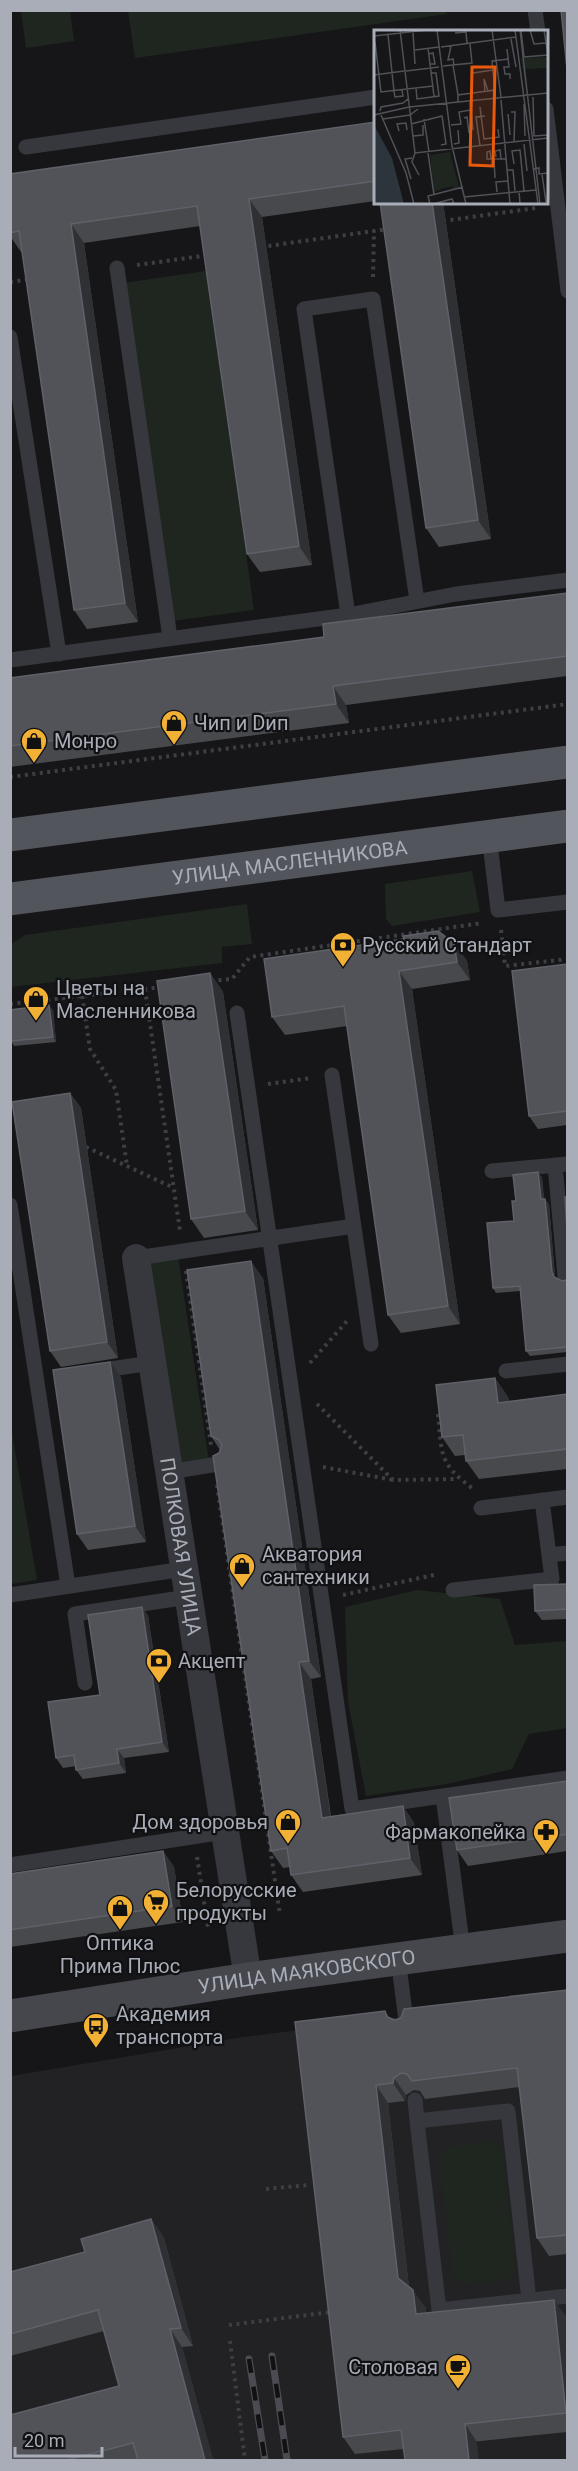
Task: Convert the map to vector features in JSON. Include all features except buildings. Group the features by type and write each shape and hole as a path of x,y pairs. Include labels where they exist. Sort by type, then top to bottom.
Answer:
{"main road":[{"path":"10,835 567,762"},
{"name":"УЛИЦА МАСЛЕННИКОВА","path":"10,899 567,826"},
{"name":"УЛИЦА МАЯКОВСКОГО","path":"10,2016 248,1979 567,1936"}],"street":[{"name":"ПОЛКОВАЯ УЛИЦА","path":"136,1258 248,1979"}],"lane":[{"path":"535,10 538,30"},
{"path":"26,147 374,97"},
{"path":"548,125 567,291"},
{"path":"117,268 170,638"},
{"path":"348,615 304,309 373,299 417,601"},
{"path":"10,337 59,654"},
{"path":"10,660 348,615 417,601 567,580"},
{"path":"489,835 498,910 567,902"},
{"path":"237,1013 291,1384 297,1457 322,1599 352,1809 567,1779"},
{"path":"332,1075 371,1344"},
{"path":"492,1172 561,1165 565,1276 567,1276"},
{"path":"10,1205 42,1380 68,1586"},
{"path":"136,1258 354,1226"},
{"path":"80,1374 152,1363"},
{"path":"506,1371 567,1364"},
{"path":"169,1472 219,1464"},
{"path":"481,1508 567,1497"},
{"path":"456,1590 552,1579 542,1500"},
{"path":"549,1555 567,1553"},
{"path":"10,1595 184,1569"},
{"path":"85,1683 75,1614 188,1597"},
{"path":"443,1796 463,1950"},
{"path":"10,1864 224,1832"},
{"path":"398,1958 406,2028"},
{"path":"415,2100 439,2310 567,2296"},
{"path":"417,2121 508,2111 530,2300"}],"path":[{"path":"431,223 558,205"},
{"path":"257,248 397,228"},
{"path":"373,299 374,231"},
{"path":"117,268 210,255"},
{"path":"10,282 34,279"},
{"path":"10,777 567,704"},
{"path":"500,920 505,966 567,959"},
{"path":"210,981 232,979 250,957 488,922"},
{"path":"10,1004 167,986"},
{"path":"145,988 183,1251 219,1464 280,1915"},
{"path":"82,996 90,1049 116,1090 127,1166"},
{"path":"288,1082 312,1078"},
{"path":"86,1147 174,1188"},
{"path":"365,1301 291,1384 315,1402 393,1480"},
{"path":"438,1414 443,1458 457,1479 471,1487 481,1508"},
{"path":"297,1457 393,1480 457,1479"},
{"path":"322,1599 444,1574 458,1581 456,1590"},
{"path":"266,2189 308,2186"},
{"path":"229,2325 331,2312"},
{"path":"230,2341 245,2460"}],"shaded area":[{"path":"446,10 447,14 135,58 128,11"},
{"path":"21,11 70,11 74,41 26,48"},
{"path":"206,271 254,610 172,621 123,283"},
{"path":"472,871 480,912 392,926 386,919 385,884"},
{"path":"247,904 252,944 222,947 222,963 11,987 11,944 25,935"},
{"path":"178,1257 209,1461 173,1466 143,1262"},
{"path":"10,1421 37,1580 11,1584 10,1584"},
{"path":"417,1590 500,1599 515,1645 567,1641 567,1728 529,1734 512,1769 447,1784 366,1796 348,1702 345,1607"},
{"path":"567,1997 567,2460 11,2460 11,2076 243,2037"},
{"path":"490,2142 498,2145 503,2151 516,2268 514,2275 506,2280 464,2284 457,2282 453,2275 439,2158 454,2146"}],"railway":[{"path":"272,2356 287,2460"},
{"path":"249,2359 265,2460"}],"place":[{"name":"Чип и Dип","path":"174,746"},
{"name":"Монро","path":"34,764"},
{"name":"Русский Стандарт","path":"343,968"},
{"name":"Цветы на Масленникова","path":"36,1022"},
{"name":"Акватория сантехники","path":"242,1589"},
{"name":"Акцепт","path":"159,1684"},
{"name":"Дом здоровья","path":"288,1845"},
{"name":"Фармакопейка","path":"546,1855"},
{"name":"Белорусские продукты","path":"156,1925"},
{"name":"Оптика Прима Плюс","path":"120,1931"},
{"name":"Академия транспорта","path":"96,2049"},
{"name":"Столовая","path":"458,2390"}]}
